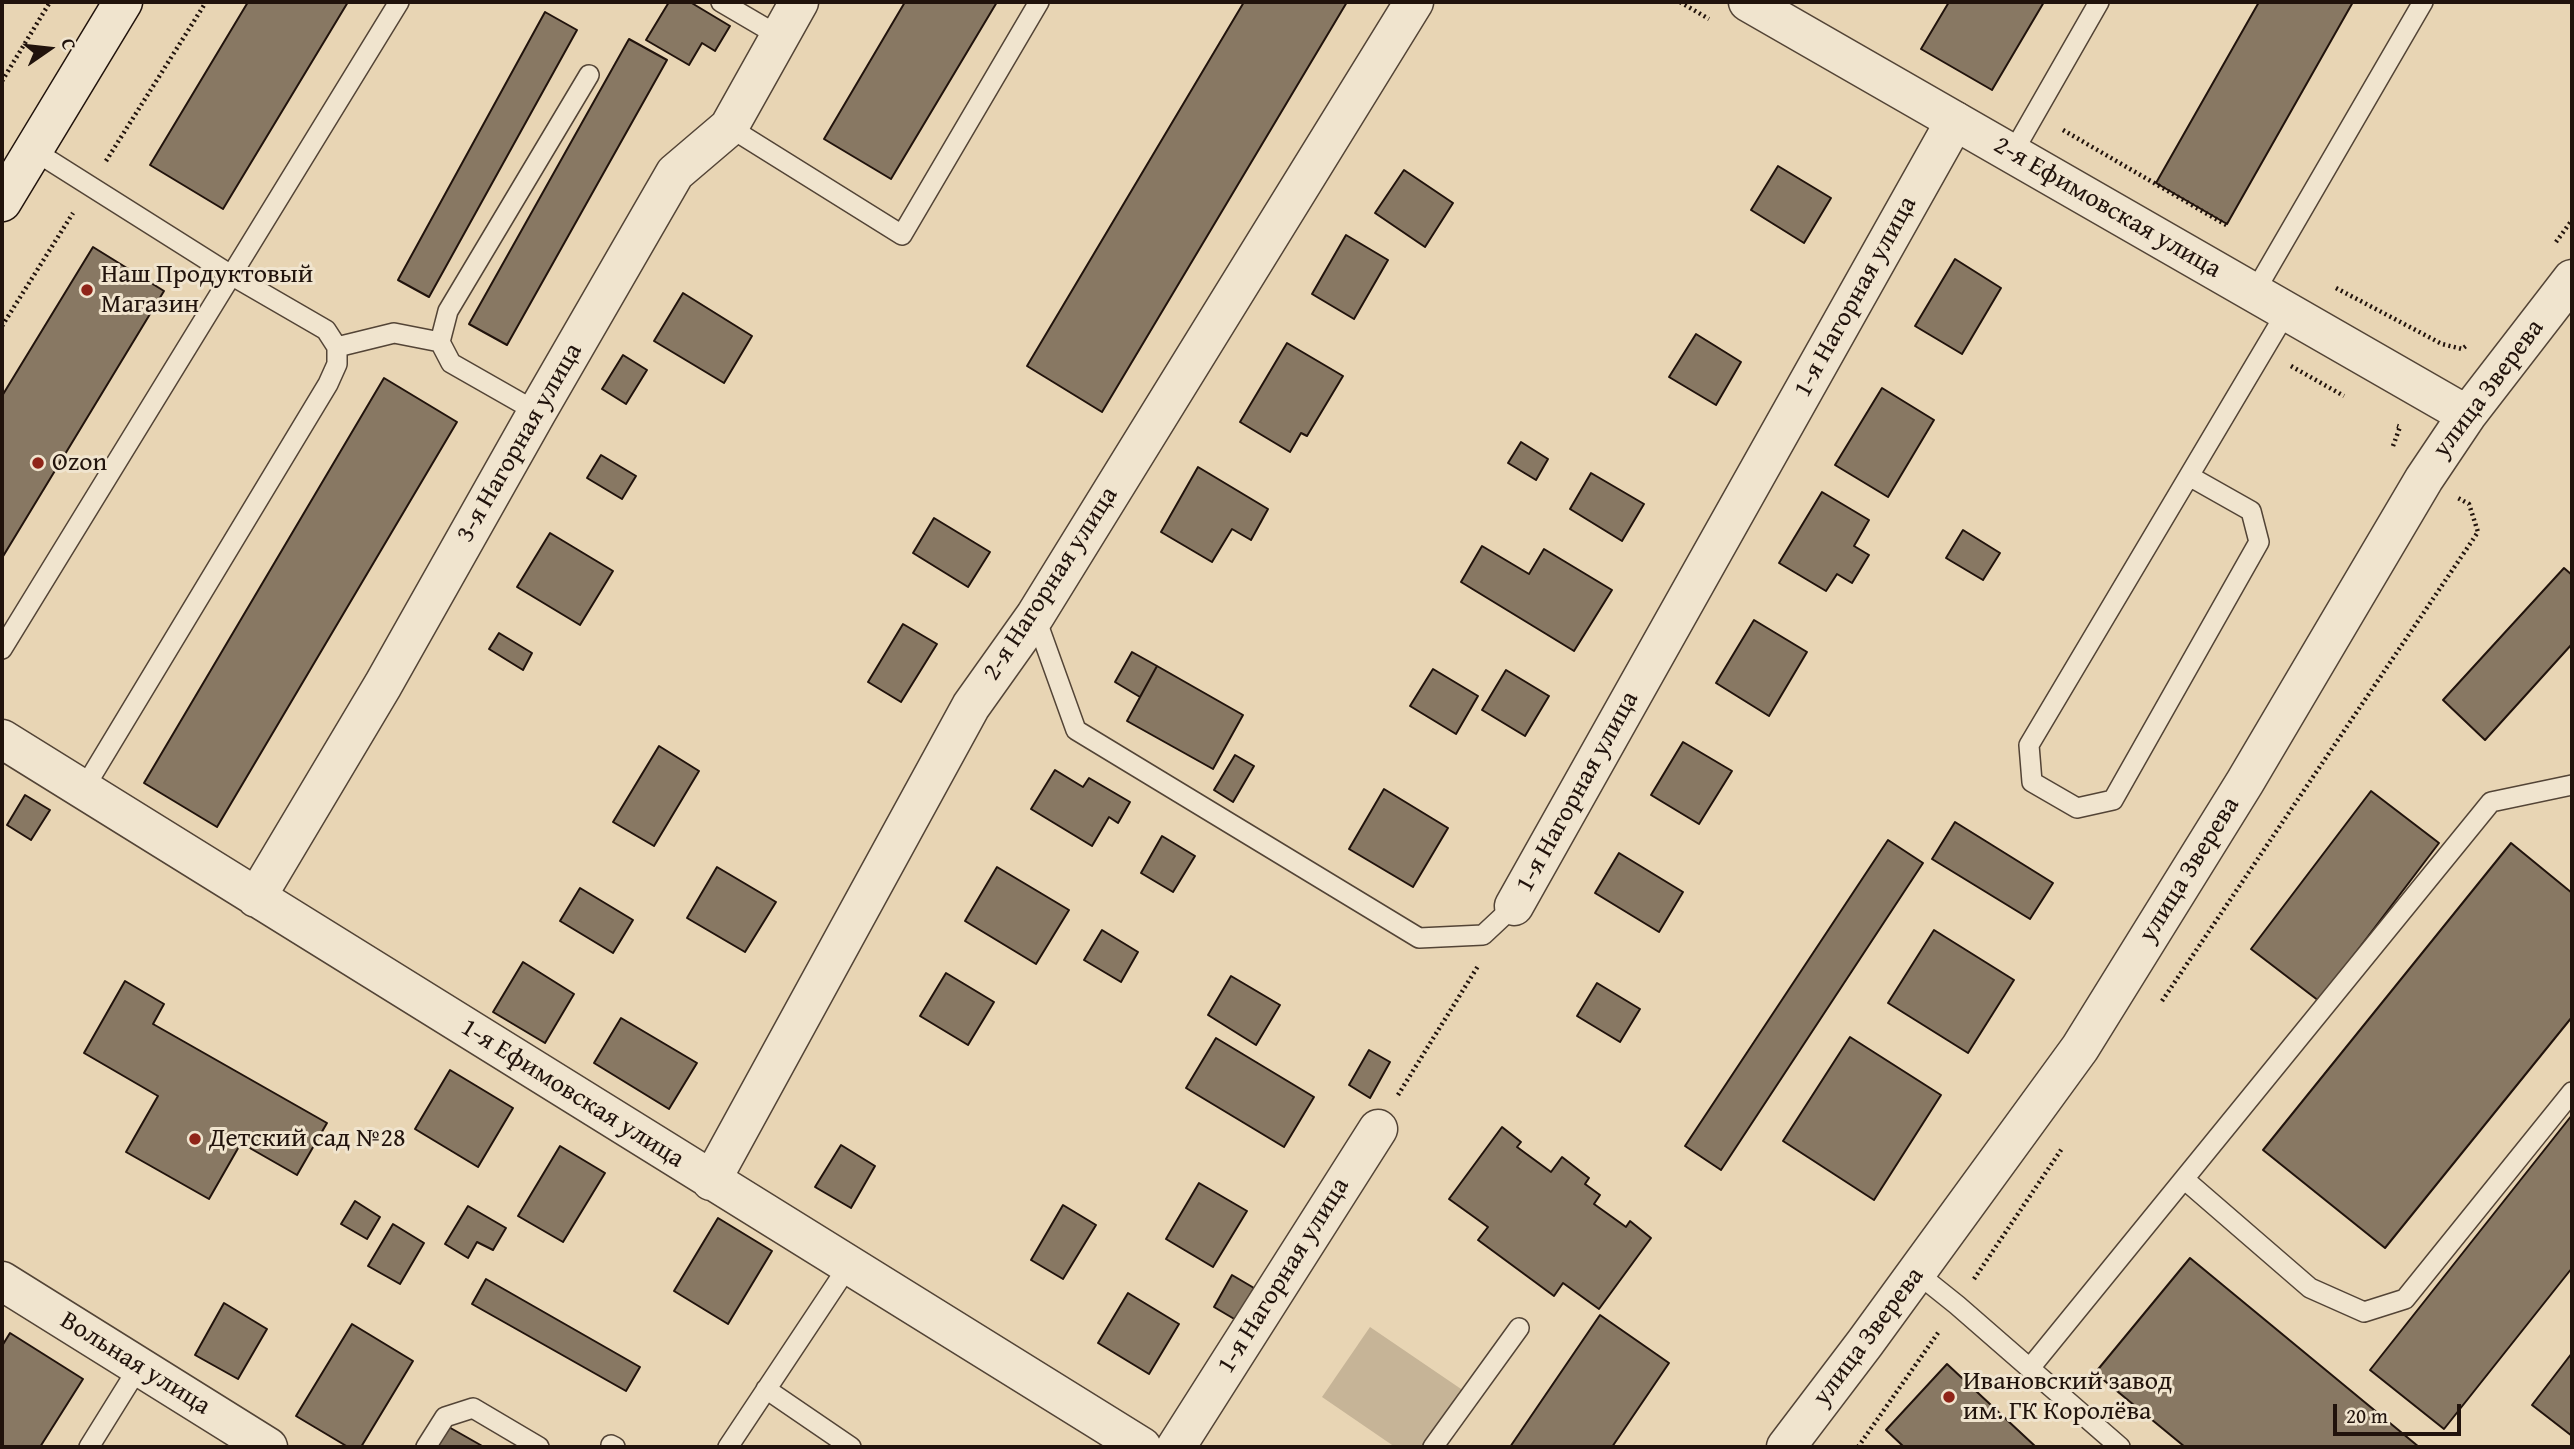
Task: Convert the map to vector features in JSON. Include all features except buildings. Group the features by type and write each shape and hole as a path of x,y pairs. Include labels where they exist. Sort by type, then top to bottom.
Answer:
{"street":[{"path":"2,202 123,2"},
{"name":"3-я Нагорная улица","path":"256,898 383,685 675,173 729,127 799,2"},
{"name":"2-я Нагорная улица","path":"712,1181 971,706 1035,616 1414,2"},
{"name":"2-я Ефимовская улица","path":"1767,6 1955,121 2467,415"},
{"name":"1-я Нагорная улица","path":"1514,906 1955,121"},
{"name":"улица Зверева","path":"1786,1447 1917,1273 2080,1048 2245,782 2424,479 2561,265"},
{"name":"1-я Ефимовская улица","path":"2,739 1142,1447"},
{"name":"1-я Нагорная улица","path":"1176,1447 1378,1129"},
{"name":"Вольная улица","path":"2,1281 268,1447"}],"lane":[{"path":"2,649 399,2"},
{"path":"721,2 779,36"},
{"path":"729,127 902,235 1039,2"},
{"path":"2012,153 2099,2"},
{"path":"2254,293 2423,2"},
{"path":"537,412 451,363 440,342 448,311 589,75"},
{"path":"33,150 231,275 326,330 337,347 337,364 328,384 83,790"},
{"path":"2189,476 2251,511 2259,542 2113,800 2077,808 2032,782 2029,745 2287,311"},
{"path":"337,347 394,333 440,342"},
{"path":"1035,616 1076,730 1419,938 1483,935 1514,906"},
{"path":"2030,1368 2491,802 2572,785"},
{"path":"2183,1180 2310,1288 2364,1311 2405,1299 2572,1092"},
{"path":"727,1447 849,1265"},
{"path":"1917,1273 2120,1447"},
{"path":"1433,1447 1519,1328"},
{"path":"89,1447 140,1366"},
{"path":"766,1389 851,1447"},
{"path":"426,1447 445,1417 473,1408 539,1447"}],"path":[{"path":"2,81 50,2"},
{"path":"1681,2 1715,23"},
{"path":"2035,114 2277,255 2442,344 2462,349 2471,342"},
{"path":"2561,265 2572,220"},
{"path":"2263,350 2354,402"},
{"path":"2159,1005 2478,533 2469,504 2424,479 2390,454 2400,428 2388,421"},
{"path":"1378,1129 1478,965"},
{"path":"1858,1447 2066,1143"}],"shaded area":[{"path":"1370,1327 1464,1391 1425,1447 1395,1447 1322,1397"}],"place":[{"name":"Наш Продуктовый Магазин","path":"87,290"},
{"name":"Ozon","path":"38,463"},
{"name":"Детский сад №28","path":"195,1139"},
{"name":"Ивановский завод им. ГК Королёва","path":"1949,1397"}]}
